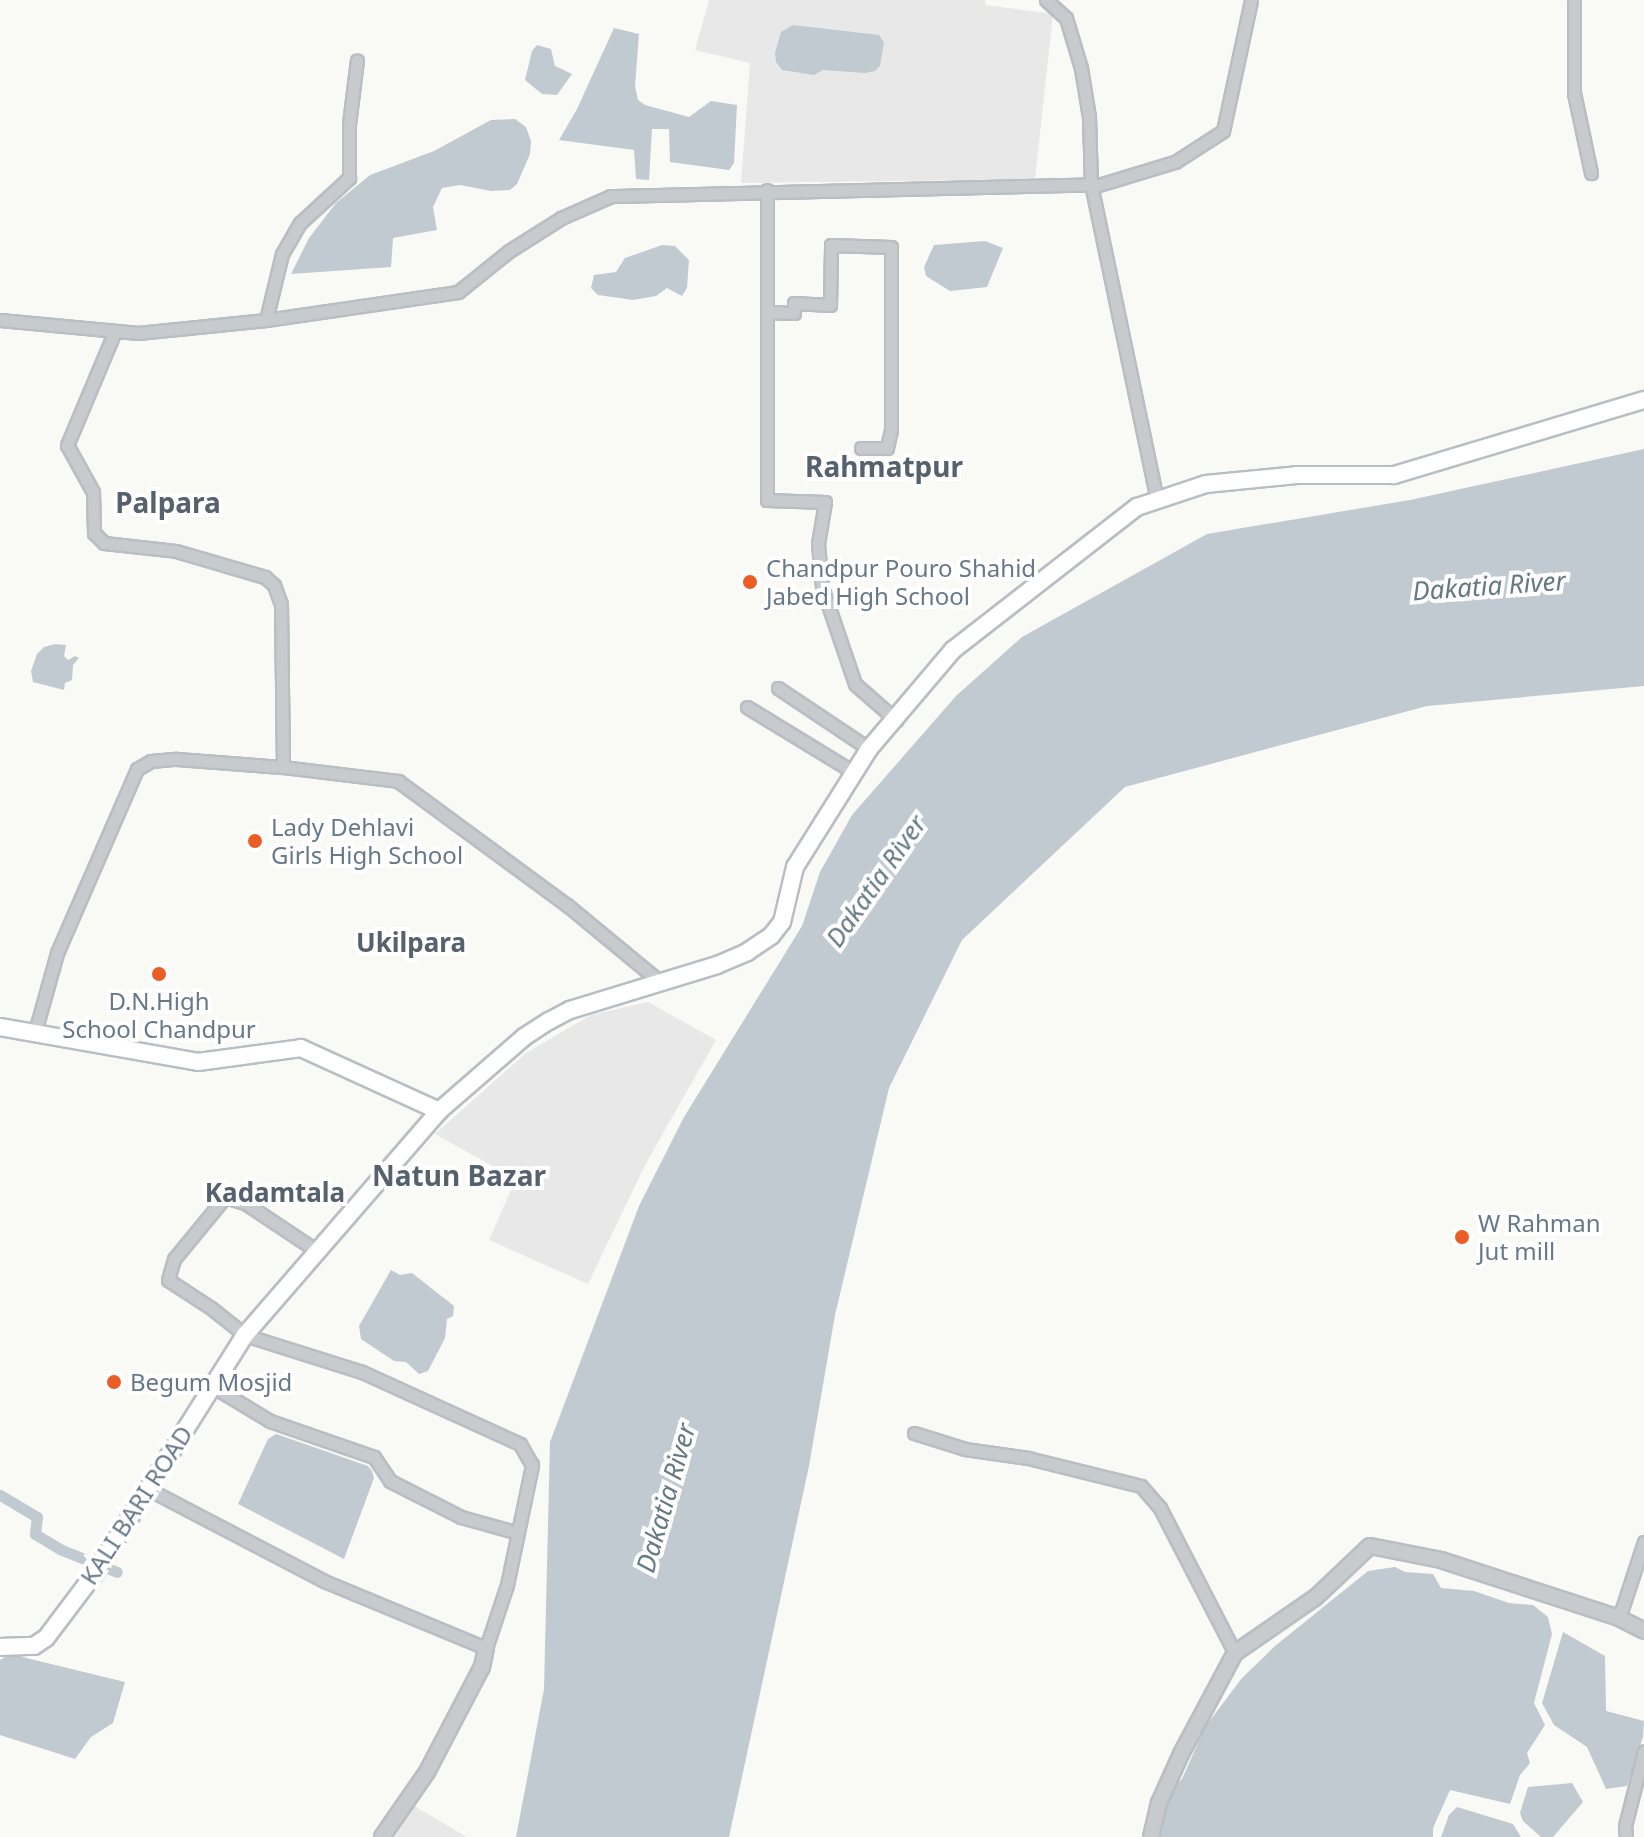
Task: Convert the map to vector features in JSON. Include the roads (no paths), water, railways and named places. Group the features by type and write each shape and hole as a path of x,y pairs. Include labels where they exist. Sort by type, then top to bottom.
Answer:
{"main road":[{"name":"KALI BARI ROAD","path":"0,1647 34,1646 46,1638 95,1573 245,1335 439,1111 524,1037 549,1021 570,1010 717,965 747,952 771,936 782,922 795,867 852,771 953,650 1137,507 1206,484 1297,475 1394,475 1644,400"},
{"path":"0,1027 198,1062 221,1062 301,1048 439,1111"}],"street":[{"path":"1046,0 1066,18 1081,68 1089,117 1092,186 1157,501"},
{"path":"0,320 138,333 266,320 458,292 509,251 561,218 611,196 767,190 1092,186 1175,162 1223,131 1251,0"},
{"path":"1574,0 1574,93 1591,173"},
{"path":"266,320 282,254 300,223 349,178 349,124 357,60"},
{"path":"767,190 767,500 825,502 818,544 822,587 855,684 896,720"},
{"path":"767,312 794,313 794,303 830,305 831,245 891,247 891,430 887,448 861,448"},
{"path":"115,331 68,437 69,452 93,492 94,533 104,543 176,551 265,577 274,585 281,604 283,767"},
{"path":"778,688 869,749"},
{"path":"747,707 852,771"},
{"path":"35,1032 57,953 137,769 151,761 176,759 283,767 398,781 567,905 659,981"},
{"path":"317,1251 235,1197 225,1197 218,1201 174,1259 168,1280 245,1335 362,1372 520,1444 532,1465 515,1532 507,1585 482,1667 427,1772 382,1837"},
{"path":"212,1386 270,1421 374,1457 390,1481 461,1517 515,1532"},
{"path":"914,1433 965,1449 1028,1458 1141,1486 1160,1508 1235,1653"},
{"path":"148,1489 324,1581 486,1648"},
{"path":"1619,1618 1644,1542"},
{"path":"1151,1837 1159,1803 1181,1754 1235,1653 1316,1597 1370,1546 1441,1560 1619,1618 1644,1631"},
{"path":"1626,1837 1625,1826 1644,1751"}],"water":[{"path":"793,25 879,35 884,43 880,66 875,71 865,73 823,70 814,75 782,70 776,62 775,53 781,32"},
{"path":"614,28 639,34 635,86 638,100 645,105 689,117 711,101 737,105 734,163 729,170 670,162 669,129 652,129 649,180 636,179 634,150 559,140 577,109"},
{"path":"537,45 551,49 555,66 572,74 557,95 542,94 525,80 532,51"},
{"path":"515,119 526,127 531,141 530,154 517,184 510,190 491,191 460,185 442,188 433,207 437,230 393,238 391,267 291,274 309,238 336,203 370,175 434,151 491,120"},
{"path":"985,241 1003,248 987,287 950,291 926,276 924,267 934,245"},
{"path":"662,245 675,246 689,260 687,288 682,296 667,288 656,296 633,300 598,295 591,288 594,275 616,272 625,258"},
{"name":"Dakatia River","path":"1644,449 1644,686 1427,706 1125,787 962,940 889,1088 835,1315 809,1466 729,1837 516,1837 544,1689 550,1442 639,1206 684,1117 802,926 820,872 852,815 956,696 1022,637 1207,534 1410,500"},
{"path":"66,645 64,656 68,660 75,656 79,658 73,665 72,680 65,683 64,690 33,682 31,671 37,654 44,647"},
{"path":"391,1270 400,1275 412,1273 454,1306 453,1316 447,1319 445,1338 428,1371 419,1374 406,1362 394,1361 361,1339 359,1326"},
{"path":"276,1434 368,1466 372,1471 374,1478 344,1559 238,1504 268,1439"},
{"path":"1395,1567 1405,1572 1433,1574 1441,1588 1474,1591 1509,1603 1533,1605 1548,1617 1552,1634 1534,1703 1545,1725 1527,1753 1530,1763 1520,1775 1510,1804 1450,1790 1433,1828 1433,1837 1152,1837 1157,1802 1182,1779 1205,1727 1242,1678 1275,1646 1368,1571"},
{"path":"1563,1632 1605,1656 1606,1711 1644,1721 1643,1737 1627,1786 1606,1789 1587,1747 1554,1725 1542,1703"},
{"path":"10,1654 125,1682 113,1723 91,1737 75,1759 0,1735 0,1660"},
{"path":"1572,1783 1583,1802 1553,1837 1541,1837 1523,1821 1520,1813 1528,1787"},
{"path":"1457,1807 1513,1824 1521,1837 1441,1837 1449,1815"}],"waterway":[{"path":"0,1495 37,1517 35,1534 62,1550 117,1572"}],"place":[{"name":"Chandpur Pouro Shahid Jabed High School","path":"750,582"},
{"name":"Lady Dehlavi Girls High School","path":"255,841"},
{"name":"D.N.High School Chandpur","path":"159,974"},
{"name":"W Rahman Jut mill","path":"1462,1237"},
{"name":"Begum Mosjid","path":"114,1382"}],"district":[{"name":"Rahmatpur","path":"884,466"},
{"name":"Palpara","path":"168,502"},
{"name":"Ukilpara","path":"411,943"},
{"name":"Natun Bazar","path":"459,1175"},
{"name":"Kadamtala","path":"275,1193"}]}
